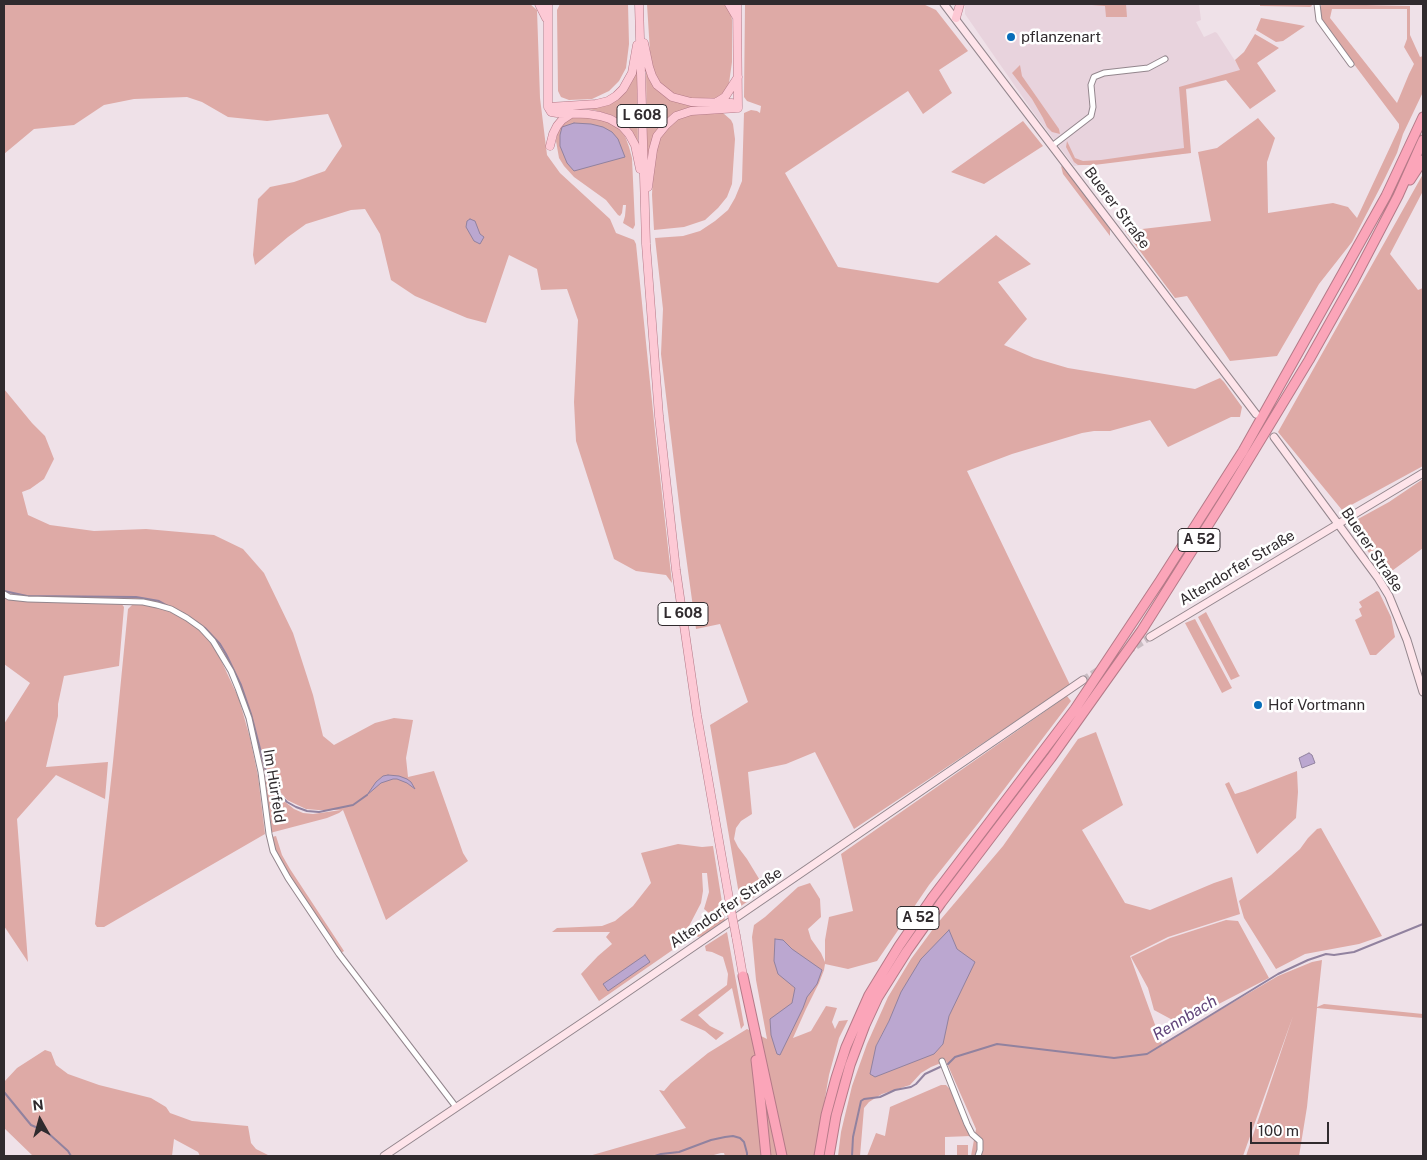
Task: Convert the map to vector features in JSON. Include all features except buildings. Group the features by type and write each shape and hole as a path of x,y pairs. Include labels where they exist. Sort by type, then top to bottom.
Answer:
{"highway":[{"name":"A 52","path":"820,1156 826,1115 836,1078 846,1046 869,995 899,946 932,898 1075,709 1233,468 1386,196 1423,118"},
{"name":"A 52","path":"829,1156 841,1092 865,1025 878,997 907,951 941,903 1051,758 1142,630 1292,388 1354,280 1398,196 1423,140"},
{"path":"1398,196 1423,160"},
{"path":"743,976 759,1086 766,1156"},
{"path":"743,976 782,1156"}],"main road":[{"path":"539,4 548,22"},
{"path":"548,4 548,106 551,112 600,116 622,126 635,145 645,209"},
{"path":"728,4 737,18"},
{"path":"737,4 738,108"},
{"path":"956,18 960,4"},
{"name":"L 608","path":"639,5 646,244 654,366 671,533 697,715 743,976"},
{"path":"548,106 596,104 620,93 632,73 640,23"},
{"path":"640,23 649,67 657,85 672,97 681,100 704,103 732,103 738,108"},
{"path":"717,102 726,97 738,77"},
{"path":"645,209 653,150 657,136 666,125 676,116 691,111 738,108"},
{"path":"550,146 557,126 571,114"}],"street":[{"name":"Buerer Straße","path":"944,4 1256,414"},
{"path":"1316,4 1319,20 1351,64"},
{"path":"1052,146 1091,116 1093,107 1091,85 1094,77 1104,73 1148,68 1165,59"},
{"name":"Buerer Straße","path":"1274,437 1378,578 1407,640 1423,692"},
{"name":"Altendorfer Straße","path":"1150,636 1423,474"},
{"name":"Im Hürfeld","path":"4,594 9,597 28,599 143,602 157,605 171,609 186,618 201,628 213,641 231,671 249,718 261,772 273,851 288,878 339,954 456,1107"},
{"name":"Altendorfer Straße","path":"384,1156 1083,680"},
{"path":"942,1061 967,1124 972,1134 980,1141 978,1156"}],"shaded area":[{"path":"4,4 530,4 537,10 540,98 547,155 560,173 610,219 616,233 634,240 636,244 672,583 666,575 636,571 614,559 576,441 574,402 578,320 567,289 541,290 537,269 509,255 486,323 467,318 415,296 391,280 380,234 365,209 351,210 306,224 255,265 253,255 258,199 270,187 294,182 325,171 342,146 328,114 267,121 228,117 202,102 187,97 134,99 104,105 74,125 34,129 4,154"},
{"path":"560,4 628,4 629,44 626,68 619,81 609,91 592,99 569,100 561,97 558,91 557,10"},
{"path":"647,4 726,4 730,10 732,20 732,62 729,83 720,97 714,99 682,98 671,93 660,83 653,69 650,52"},
{"path":"746,4 923,4 936,10 968,51 939,70 952,93 923,114 908,91 785,173 838,267 938,283 996,235 1031,264 998,282 1027,319 1004,345 1034,358 1068,368 1195,389 1220,378 1242,407 1240,417 1231,417 1168,447 1150,420 1110,431 1082,433 1012,454 967,471 1070,685 854,829 815,752 786,764 748,772 752,814 741,821 736,828 734,839 764,887 764,890 741,906 710,725 748,702 720,624 696,629 661,354 663,309 655,238 683,236 700,231 728,210 742,181 744,113 751,110 760,113 761,106 747,101 744,97"},
{"path":"1092,4 1126,4 1127,17 1106,17 1105,6"},
{"path":"1199,4 1201,20 1196,22 1204,37 1215,32 1217,33 1241,70 1226,80 1185,90 1191,153 1074,166 1033,112 965,14 965,5"},
{"path":"1260,4 1311,4 1312,6 1260,6"},
{"path":"1322,4 1410,6 1410,35 1420,57 1423,56 1423,92 1403,134 1397,153 1352,242 1319,284 1277,356 1230,361 1187,296 1175,298 1125,231 1211,221 1198,152 1217,148 1258,118 1275,138 1267,162 1268,213 1333,203 1348,207 1357,218 1399,128 1399,124 1323,23 1320,7","holes":["1332,9 1407,9 1407,39 1404,47 1414,64 1397,103 1330,18"]},
{"path":"1261,18 1305,26 1283,41 1276,42 1256,30"},
{"path":"1255,34 1279,48 1257,63 1276,91 1250,109 1226,80 1186,89 1191,153 1094,165 1078,165 1074,162 1066,147 1067,141 1075,158 1083,161 1184,148 1179,87 1240,70 1235,60 1244,52"},
{"path":"1020,65 1022,76 1059,129 1060,134 1052,132 1047,127 1032,99 1012,73"},
{"path":"646,69 661,92 702,106 685,109 670,117 649,160 647,160"},
{"path":"636,70 638,146 622,122 614,116 585,109 612,103 627,90"},
{"path":"719,112 731,120 735,139 732,184 727,197 705,220 684,227 654,230 653,172 656,150 661,136 669,125 685,116"},
{"path":"587,116 608,121 618,127 625,136 632,158 635,225 633,229 623,223 626,205 623,205 622,213 620,216 618,215 606,200 574,177 559,158 556,141 560,126 572,117"},
{"path":"1023,121 1043,146 984,184 951,172"},
{"path":"574,123 591,124 612,132 618,139 625,157 574,171 567,163 560,146 560,135 562,127"},
{"path":"1061,166 1065,168 1110,229 1110,236 1063,174"},
{"path":"1423,174 1423,191 1390,254 1418,290 1423,288 1423,466 1342,510 1278,432"},
{"path":"470,219 475,221 480,234 484,237 480,244 474,241 466,227 467,221"},
{"path":"4,389 45,436 54,459 44,479 22,492 28,515 50,525 94,531 146,529 214,535 243,549 264,573 293,633 313,695 323,736 334,745 375,723 394,718 413,720 406,758 408,777 434,771 463,853 468,861 386,920 343,810 327,818 270,833 264,776 279,797 294,809 303,813 313,814 341,810 306,809 287,800 276,787 264,770 254,727 238,683 221,648 201,626 147,601 132,599 39,598 24,597 4,592"},
{"path":"1423,479 1423,548 1385,576 1356,534 1358,519 1389,502"},
{"path":"1377,591 1391,617 1395,637 1376,655 1370,655 1355,620 1362,616 1359,609 1362,607 1359,602"},
{"path":"4,597 10,599 121,603 124,607 119,666 64,676 58,704 58,716 46,767 108,762 105,799 56,775 17,819 28,962 4,926 4,724 30,683 4,664"},
{"path":"133,604 147,604 160,607 195,625 211,643 220,658 239,699 250,738 258,776 265,834 104,927 97,927 95,924 128,609"},
{"path":"1206,612 1240,676 1231,680 1198,617"},
{"path":"1195,619 1232,688 1222,693 1185,623"},
{"path":"1067,696 1071,701 929,885 877,961 848,969 825,964 819,983 793,1038 811,1031 826,1006 837,1008 832,1022 835,1029 839,1021 848,1020 839,1038 829,1075 815,1156 725,1156 724,1153 721,1153 710,1156 589,1156 686,1128 659,1090 664,1091 708,1053 747,1029 767,1039 756,980 752,937 754,925 798,887 810,883 820,899 821,917 808,929 811,939 825,962 825,940 829,917 853,911 841,854"},
{"path":"1096,732 1123,805 1082,830 1125,903 1150,910 1232,877 1240,914 1168,937 1130,956 1162,1044 1278,976 1312,962 1322,960 1317,1007 1324,1004 1423,1014 1423,1018 1317,1008 1307,1107 1299,1156 1246,1156 1293,1016 1243,1156 971,1156 976,1129 946,1061 921,1073 910,1085 882,1094 869,1102 864,1108 860,1156 838,1156 841,1132 852,1086 867,1044 888,997 911,959 936,925 1003,846 1078,739","holes":["939,1010 943,1044 933,1054 876,1046 889,1021"]},
{"path":"1309,753 1312,755 1315,763 1302,768 1299,758"},
{"path":"1297,771 1296,818 1257,854 1225,784 1229,782 1235,794"},
{"path":"388,775 407,779 415,789 407,783 393,779 381,783 367,795 376,782 383,776"},
{"path":"1321,828 1382,936 1359,944 1305,954 1276,969 1244,918 1239,901 1300,849 1317,829"},
{"path":"276,836 282,855 344,951 341,953 283,866 273,844 272,837"},
{"path":"678,844 702,847 713,846 725,921 703,936 698,937 693,932 694,924 703,930 714,917 704,909 709,892 707,873 702,873 703,891 701,903 688,928 680,934 682,938 674,949 599,1001 581,974 612,944 606,937 610,932 552,932 557,928 602,926 615,921 633,906 651,883 641,853"},
{"path":"1226,920 1238,921 1269,978 1180,1024 1154,1010 1148,988 1131,957 1170,938"},
{"path":"949,930 957,949 975,962 949,1016 943,1044 934,1054 875,1077 870,1074 876,1046 901,992 921,959"},
{"path":"727,932 744,1025 741,1029 732,988 698,1015 710,1026 724,1033 716,1040 705,1031 680,1020 727,985 728,974 723,957 706,951 705,946"},
{"path":"775,939 783,940 792,949 822,970 817,984 807,997 780,1055 777,1054 771,1035 770,1019 792,1003 795,988 778,974 774,961"},
{"path":"645,955 650,962 608,991 603,984"},
{"path":"45,1050 51,1052 56,1065 68,1074 99,1085 151,1098 166,1107 170,1113 192,1121 248,1126 251,1143 256,1149 270,1156 200,1156 198,1152 174,1139 172,1156 33,1156 4,1128 4,1082 17,1068"},
{"path":"941,1085 946,1085 951,1090 971,1136 945,1137 945,1156 867,1156 876,1133 885,1136 890,1107"},
{"path":"957,1145 968,1145 968,1156 957,1156"}],"waterway":[{"path":"4,591 27,596 136,597 159,601 168,606"},
{"path":"183,613 205,628 220,644 226,654 241,685 251,714 265,768 280,795 287,802 307,811 319,812 353,805 367,795"},
{"name":"Rennbach","path":"948,1064 955,1057 997,1044 1114,1058 1147,1054 1278,974 1326,954 1334,955 1354,952 1423,924"},
{"name":"Rennbach","path":"852,1156 853,1137 861,1101 911,1087 925,1074 940,1067"},
{"path":"4,1092 31,1125 47,1132 71,1156"},
{"path":"655,1156 679,1152 711,1140 733,1136 740,1138 744,1142 747,1156"}],"tunnel":[{"path":"1083,680 1150,637"}],"place":[{"name":"pflanzenart","path":"1011,37"},
{"name":"Hof Vortmann","path":"1258,705"}]}
